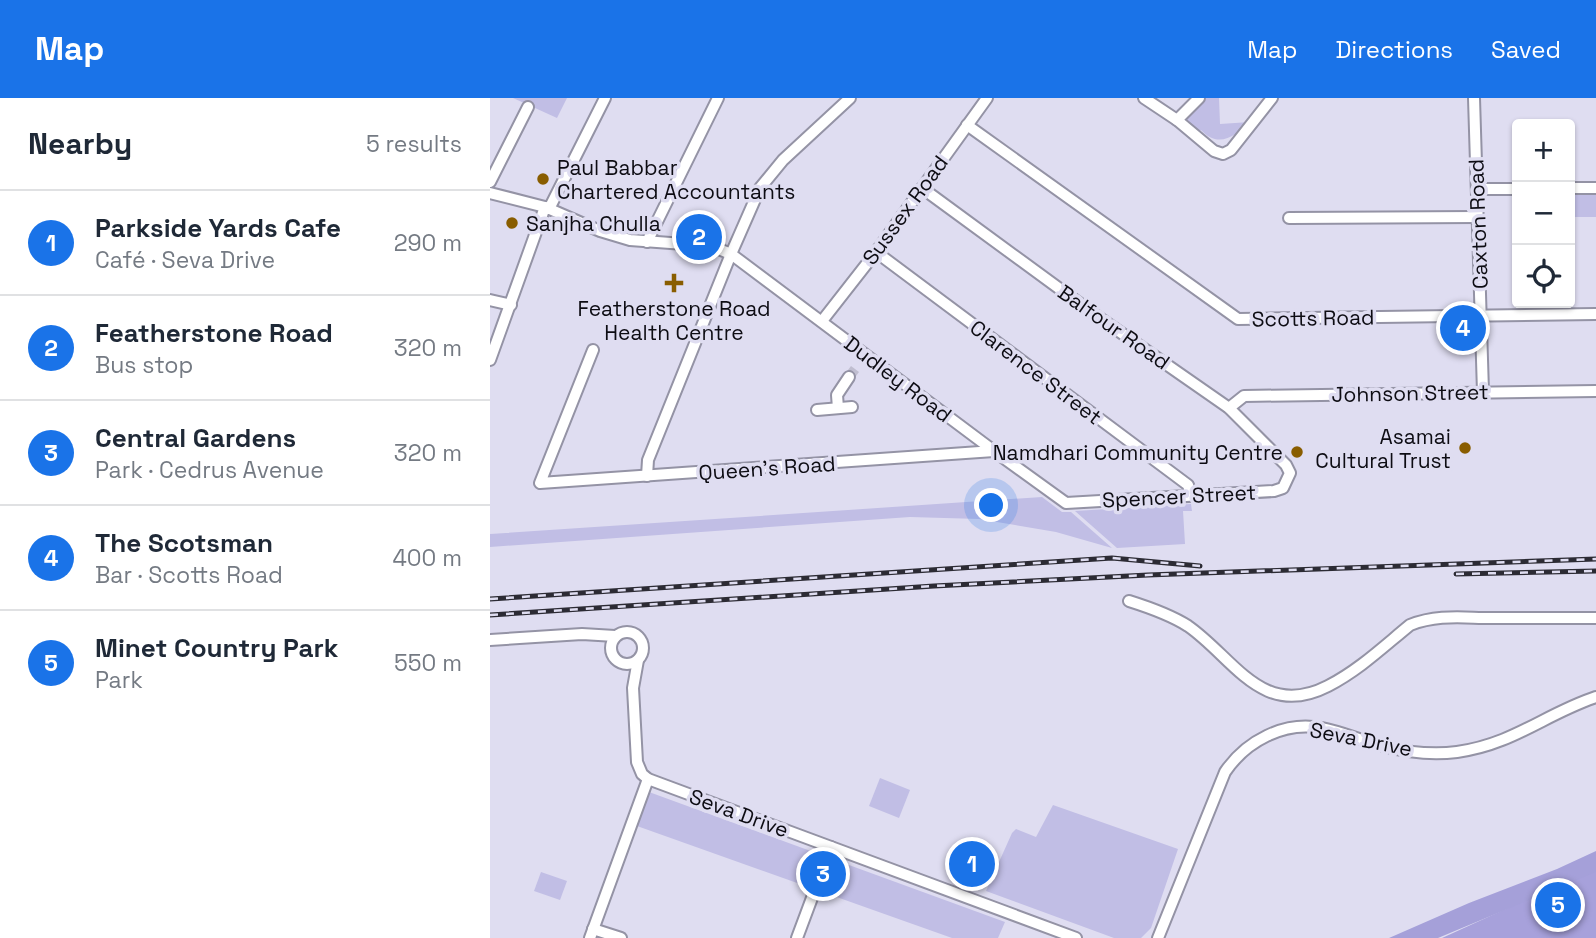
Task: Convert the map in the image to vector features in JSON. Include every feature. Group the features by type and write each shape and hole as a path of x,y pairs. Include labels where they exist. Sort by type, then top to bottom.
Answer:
{"street":[{"path":"490,360 547,208 606,98"},
{"path":"647,242 718,98"},
{"path":"647,476 648,460 755,198 783,160 850,98"},
{"name":"Sussex Road","path":"822,321 876,253 987,98"},
{"path":"1144,98 1177,120 1214,151 1223,154 1231,150 1272,98"},
{"path":"1177,120 1199,98"},
{"name":"Caxton Road","path":"1474,98 1483,392"},
{"path":"490,181 527,107"},
{"name":"Scotts Road","path":"967,125 1238,319 1596,314"},
{"name":"Balfour Road","path":"922,188 1094,314 1229,408 1286,465 1290,473 1288,481"},
{"path":"1477,189 1512,188"},
{"path":"1575,188 1596,188"},
{"path":"490,193 547,208 600,230 647,242 711,246 731,254"},
{"path":"1289,218 1477,217"},
{"name":"Clarence Street","path":"876,253 1188,485 1191,495"},
{"name":"Dudley Road","path":"731,254 1066,503"},
{"path":"490,300 511,305"},
{"name":"Queen's Road","path":"593,350 540,483 993,451"},
{"path":"858,365 866,354"},
{"path":"838,408 837,394 849,377"},
{"name":"Johnson Street","path":"1229,408 1244,396 1596,391"},
{"path":"817,410 852,407"},
{"name":"Spencer Street","path":"1066,503 1274,491 1283,488 1288,481"},
{"path":"1129,601 1189,627 1259,688 1283,695 1309,694 1326,687 1370,659 1410,625 1418,622 1457,615 1480,618 1596,618"},
{"path":"490,640 582,634 615,636 624,632 637,636 643,650 638,660 633,688 637,762 642,774 648,779 606,884 591,933 621,938"},
{"path":"582,634 610,649 614,658 623,664 633,688"},
{"path":"610,649 615,636"},
{"path":"623,664 638,660"},
{"name":"Seva Drive","path":"1158,938 1221,778 1237,757 1268,734 1290,728 1312,727 1399,750 1454,752 1511,738 1596,697"},
{"name":"Seva Drive","path":"648,779 1076,938"},
{"path":"797,938 831,847"}],"shaded area":[{"path":"513,98 567,98 557,118"},
{"path":"1205,98 1219,98 1220,124 1250,122 1233,136 1220,140 1207,136 1201,130 1199,132 1184,119"},
{"path":"1575,195 1596,195 1596,217 1575,217"},
{"path":"1042,497 1062,512 1071,512 1112,548 1056,532 979,519 910,517 490,547 490,534"},
{"path":"1191,504 1192,511 1183,511 1185,544 1117,548 1075,511"},
{"path":"880,778 910,790 899,818 869,806"},
{"path":"649,792 1005,922 998,938 952,938 637,826"},
{"path":"1053,805 1178,849 1151,928 1141,938 1114,938 986,891 1012,833 1016,829 1036,837"},
{"path":"1596,851 1596,872 1438,938 1389,938 1557,869"},
{"path":"1596,868 1596,938 1442,938"},
{"path":"541,872 567,881 560,900 534,891"}],"tunnel":[{"path":"849,377 858,365"}],"railway":[{"path":"490,599 1112,558 1200,566"},
{"path":"490,615 1148,575 1596,559"},
{"path":"1456,574 1596,571"}],"place":[{"name":"Paul Babbar Chartered Accountants","path":"543,179"},
{"name":"Sanjha Chulla","path":"512,223"},
{"name":"Featherstone Road","path":"699,237"},
{"name":"Featherstone Road Health Centre","path":"674,283"},
{"name":"The Scotsman","path":"1463,328"},
{"name":"Asamai Cultural Trust","path":"1465,448"},
{"name":"Namdhari Community Centre","path":"1297,452"},
{"name":"Parkside Yards Cafe","path":"972,864"},
{"name":"Central Gardens","path":"823,874"},
{"name":"Minet Country Park","path":"1558,905"}]}
